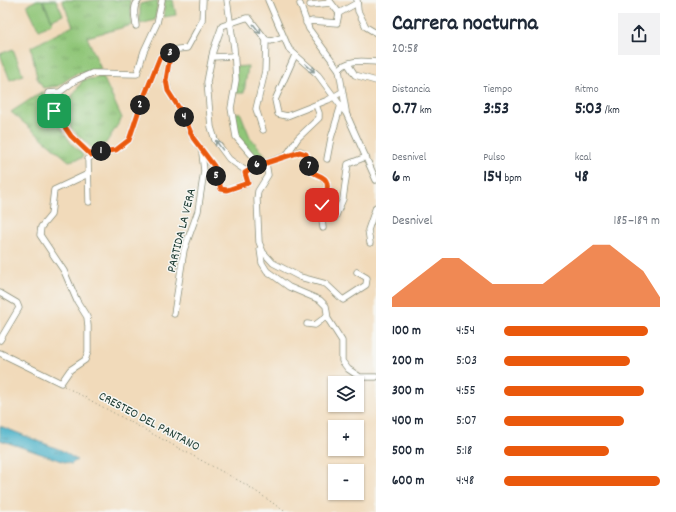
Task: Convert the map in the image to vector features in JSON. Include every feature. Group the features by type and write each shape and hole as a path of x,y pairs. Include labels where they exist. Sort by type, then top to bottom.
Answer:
{"street":[{"path":"136,26 134,9 135,4 140,0"},
{"path":"91,155 77,142 63,125 54,111 48,97 48,93 60,92 74,81 92,73 137,74 144,51 157,23 162,0"},
{"path":"227,0 235,56 236,80 231,108 236,137 257,161 266,163 303,152 306,154 311,171 326,180 328,190 321,210 322,228"},
{"path":"268,0 287,45 295,55 318,75 346,113 376,180"},
{"path":"91,155 116,150 129,140 140,107 160,57 171,50 187,48 202,21 204,2"},
{"path":"310,5 330,2 339,13"},
{"path":"306,22 337,23 339,13 357,2 366,28 376,33"},
{"path":"300,4 306,22 339,70 346,113"},
{"path":"246,172 229,159 215,140 211,127 207,82 212,57 222,26 230,22 249,18 266,40 265,71 256,109 263,130"},
{"path":"266,40 271,41 283,37"},
{"path":"171,50 166,85 170,95 186,120 193,138 201,151 214,166 219,183 223,190 248,183 245,174 246,172"},
{"path":"295,55 275,100 278,114 287,116 328,100 342,92"},
{"path":"212,57 235,56"},
{"path":"339,70 343,65 356,61 376,62"},
{"path":"348,64 355,75 376,81"},
{"path":"286,156 298,138 319,118 316,105"},
{"path":"327,159 331,138 341,105"},
{"name":"PARTIDA LA VERA","path":"174,314 184,250 199,206 204,172 201,151"},
{"path":"89,202 88,163 91,155"},
{"path":"335,218 343,199 348,164 366,157"},
{"path":"246,172 255,167 257,161"},
{"path":"266,163 268,175 258,191 257,199 259,242 264,267 289,287 320,300 326,306 327,316 342,341 342,361 348,369 360,377 376,377"},
{"path":"0,353 61,383 70,370 85,360 88,352 87,317 77,301 64,271 40,235 41,227 51,215 54,190 88,174"},
{"path":"370,243 369,225 376,207"},
{"path":"259,242 263,252 273,263 300,277 324,283 343,300 366,285 366,278 357,272"},
{"path":"0,293 17,303 19,308 0,340"},
{"path":"307,324 315,325 327,316"}],"path":[{"name":"CRESTEO DEL PANTANO","path":"61,383 245,484 286,512"}],"green space":[{"path":"37,0 42,0 53,23 39,30 27,5"},
{"path":"43,0 56,0 63,15 52,20"},
{"path":"62,0 130,0 132,25 87,37 101,69 75,74 58,86 43,88 37,78 31,47 73,26"},
{"path":"158,0 155,20 140,24 140,4"},
{"path":"164,0 173,0 176,15 164,17"},
{"path":"13,49 23,75 10,80 0,54"},
{"path":"248,66 244,93 234,93 235,67"},
{"path":"103,77 122,118 106,143 93,149 72,129 55,97 67,104 83,80"},
{"path":"43,91 44,103 71,143 83,155 82,158 69,161 11,112"},
{"path":"240,112 250,137 271,162 261,163 236,137 232,115"}],"water":[{"path":"0,426 61,450 77,460 71,464 0,440"}],"route":[{"path":"54,111 71,136 91,155 121,148 129,140 140,107 160,57 171,50 166,80 168,91 184,116 198,148 214,166 221,189 227,190 248,183 245,172 255,167 257,161 266,163 303,152 306,154 311,171 317,176 326,180 328,190 322,205"}]}
